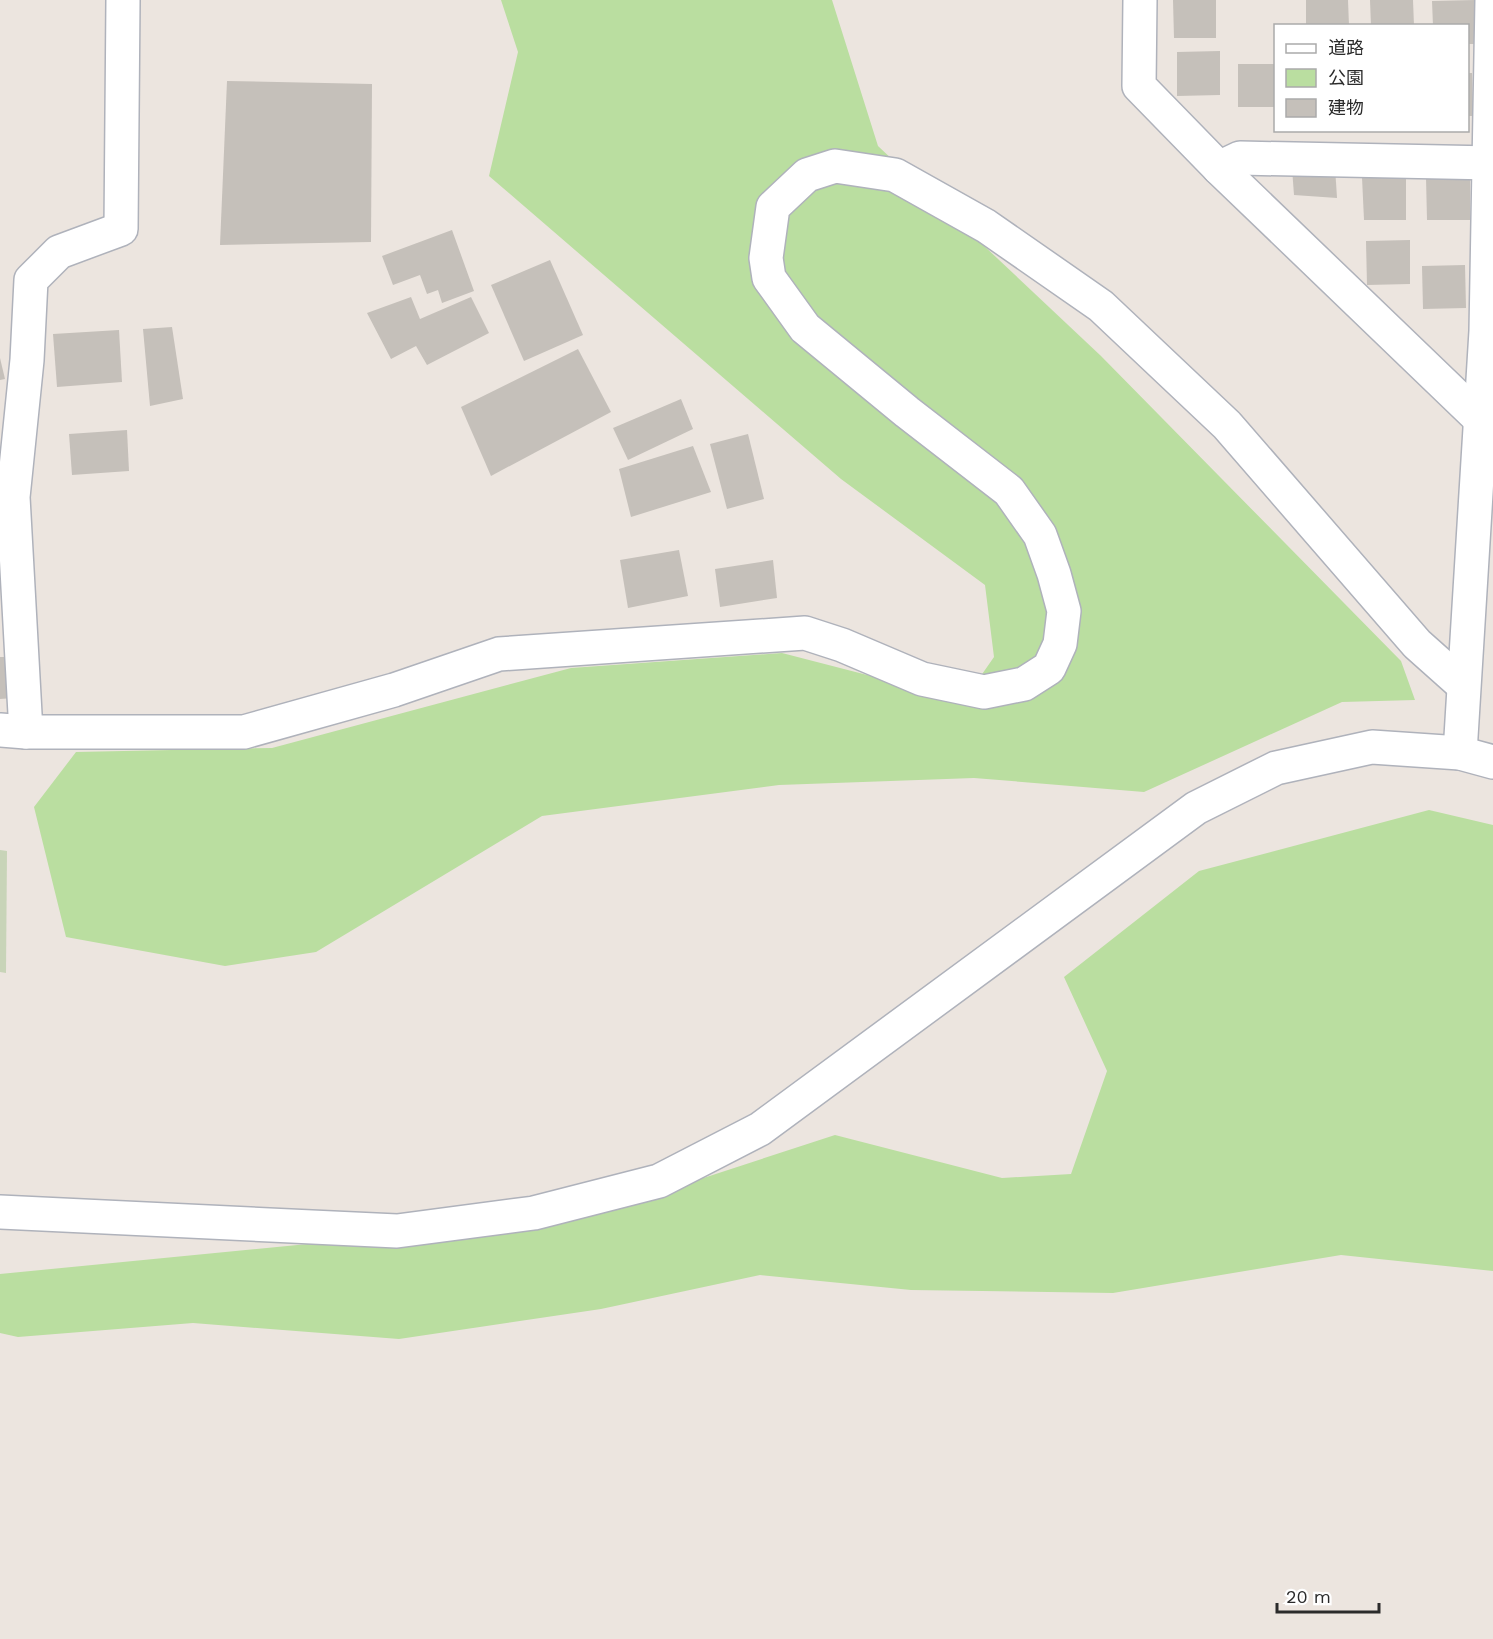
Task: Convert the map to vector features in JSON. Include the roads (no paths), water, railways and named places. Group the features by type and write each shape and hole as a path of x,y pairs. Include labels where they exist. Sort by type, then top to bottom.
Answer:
{"street":[{"path":"123,0 121,229 58,252 31,280 27,360 13,497 13,731 244,732 394,690 499,654 805,633 842,645 922,679 984,692 1024,684 1048,668 1060,644 1064,611 1040,535 1009,491 907,412 805,328 769,278 766,258 772,207 807,175 836,166 895,175 986,226 1101,306 1227,425 1417,644 1463,685"},
{"path":"1140,0 1139,86 1219,168 1479,418"},
{"path":"1460,753 1479,418 1489,331 1492,0"},
{"path":"1219,168 1240,158 1490,163"},
{"path":"0,1212 397,1231 534,1213 660,1180 760,1129 1196,808 1276,768 1371,747 1460,753 1493,762"}]}
